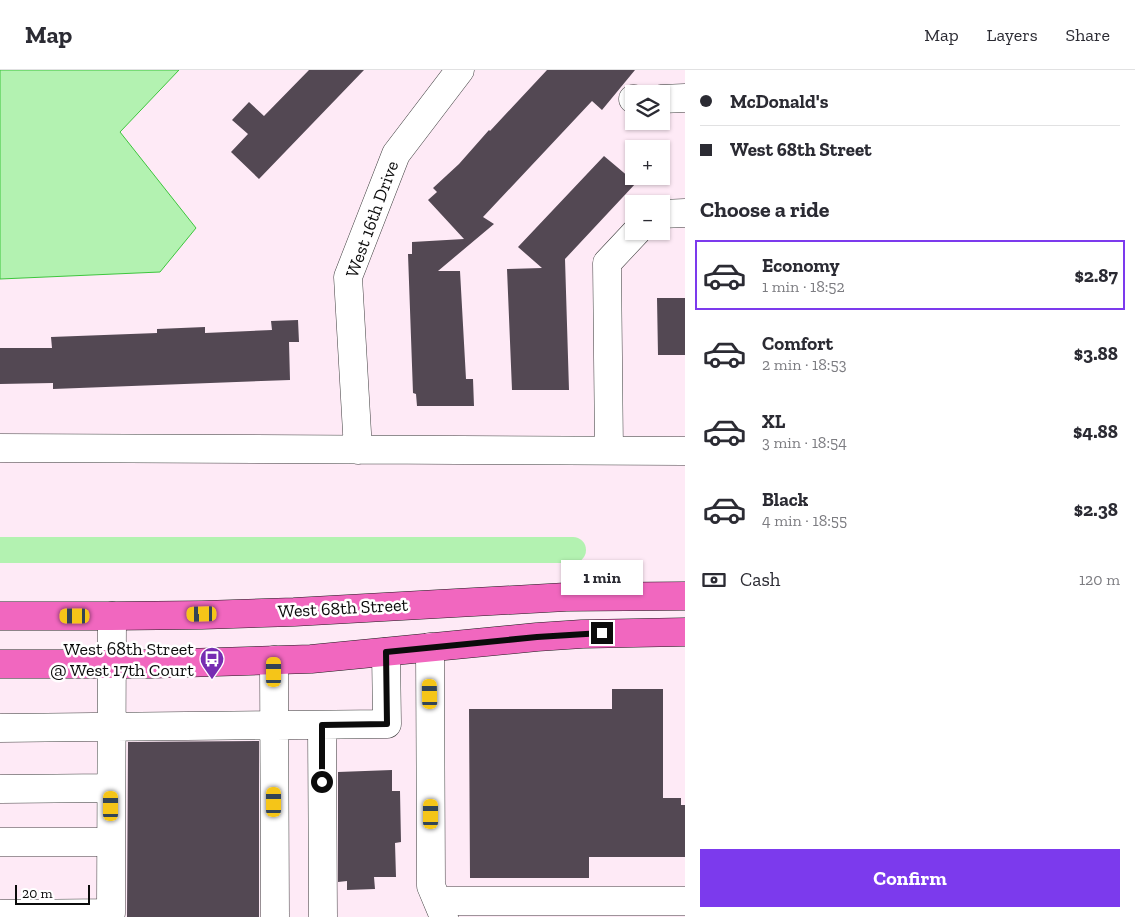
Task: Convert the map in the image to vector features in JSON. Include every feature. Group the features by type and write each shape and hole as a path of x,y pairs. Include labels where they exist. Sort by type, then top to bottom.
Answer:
{"main road":[{"name":"West 68th Street","path":"0,616 112,616 294,612 566,597 685,596"},
{"path":"0,664 152,664 311,659 573,634 685,632"}],"street":[{"name":"West 16th Drive","path":"358,450 348,277 396,154 460,70"},
{"path":"670,99 685,98"},
{"path":"670,214 685,213"},
{"path":"609,450 607,263 629,240"},
{"path":"0,448 685,451"},
{"path":"0,914 111,914 112,616"},
{"path":"430,647 432,886 441,909 685,901"},
{"path":"0,728 387,724 386,652"},
{"path":"274,660 275,917"},
{"path":"322,725 323,917"},
{"path":"0,789 111,788"},
{"path":"0,842 111,842"}],"shaded area":[{"path":"0,70 179,70 120,132 196,228 160,272 0,279"}],"building":[{"path":"309,70 364,70 259,179 231,152 248,134 232,120 249,102 264,116"},
{"path":"547,70 635,70 602,110 592,101 483,217 494,224 438,271 460,271 466,379 473,379 474,406 417,406 416,394 413,393 408,254 412,254 412,242 464,239 428,200 437,192 433,188 459,164"},
{"path":"604,156 625,174 625,185 634,185 565,259 569,390 512,390 507,269 542,268 518,247"},
{"path":"657,298 685,298 685,355 658,355"},
{"path":"298,320 299,342 289,342 290,380 53,389 53,383 0,384 0,348 52,348 51,337 157,333 157,329 205,327 205,333 272,330 271,321"},
{"path":"612,689 663,689 663,798 681,798 681,805 685,805 685,857 589,857 589,878 470,878 469,709 612,709"},
{"path":"259,741 259,917 127,917 128,742"},
{"path":"392,770 392,791 400,791 401,842 395,843 396,877 374,877 375,889 347,890 347,881 338,882 338,772"}],"waterway":[{"path":"0,550 573,550"}],"place":[{"name":"West 68th Street @ West 17th Court","path":"212,680"}],"route":[{"path":"322,782 322,725 387,724 386,652 537,637 602,633"}]}
